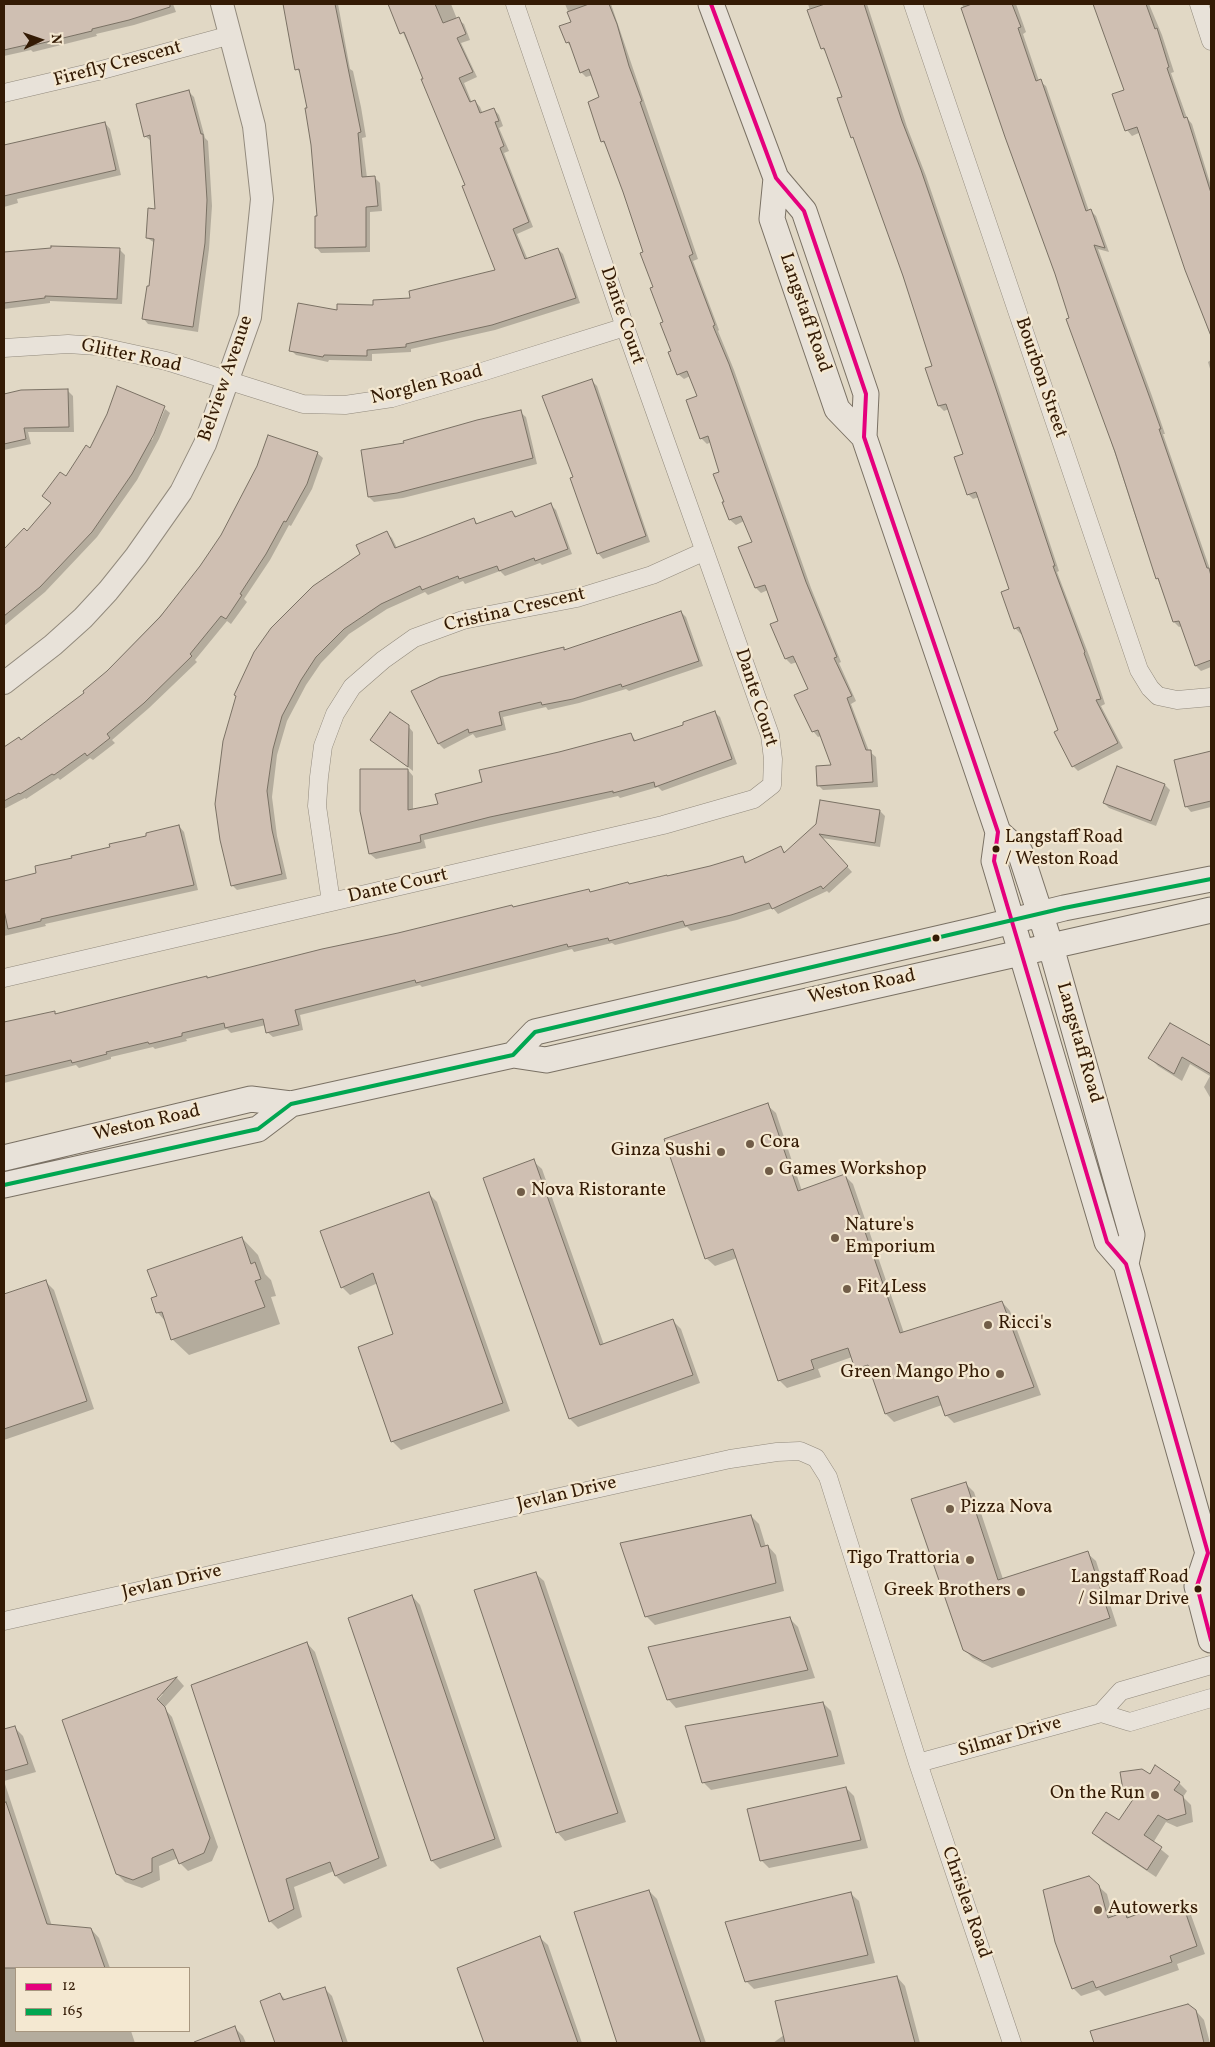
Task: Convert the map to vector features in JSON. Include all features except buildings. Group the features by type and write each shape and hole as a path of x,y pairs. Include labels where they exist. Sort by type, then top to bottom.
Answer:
{"main road":[{"name":"Langstaff Road","path":"711,4 776,178 804,211 866,394 864,437 998,832 994,861 1107,1242 1126,1264 1210,1555 1197,1586 1211,1640"},
{"name":"Langstaff Road","path":"776,178 772,219 837,409 864,437"},
{"name":"Langstaff Road","path":"998,832 1020,852 1051,947 1132,1235 1126,1264"},
{"name":"Weston Road","path":"513,1055 535,1032 1012,920 1211,879"},
{"name":"Weston Road","path":"4,1158 251,1100 291,1104 513,1055 546,1060 1211,910"},
{"name":"Weston Road","path":"4,1185 258,1129 291,1104"}],"street":[{"name":"Belview Avenue","path":"4,683 30,664 83,618 108,591 136,556 185,484 205,444 226,380 250,317 262,199 254,126 222,4"},
{"name":"Dante Court","path":"4,978 663,825 754,799 772,785 774,772 770,735 703,552 515,4"},
{"name":"Bourbon Street","path":"912,4 1139,670 1150,688 1158,696 1177,700 1211,697"},
{"path":"1199,4 1211,41"},
{"name":"Firefly Crescent","path":"4,93 98,71 231,35"},
{"name":"Norglen Road","path":"226,380 303,404 345,405 392,398 625,327"},
{"name":"Glitter Road","path":"4,348 68,344 97,346 166,362 226,380"},
{"name":"Cristina Crescent","path":"331,902 317,806 319,777 323,746 335,714 352,687 383,660 414,638 463,620 577,598 652,575 703,552"},
{"name":"Jevlan Drive","path":"4,1621 730,1459 777,1452 800,1451 816,1458 828,1477 918,1763"},
{"path":"1211,1665 1121,1691 1101,1713 1130,1722 1211,1698"},
{"name":"Silmar Drive","path":"918,1763 1101,1713"},
{"name":"Chrislea Road","path":"918,1763 1012,2043"}],"transit line":[{"name":"12","path":"711,4 776,178 804,211 866,394 864,437 998,832 994,861 1107,1242 1126,1264 1208,1553 1197,1586 1211,1640"},
{"name":"165","path":"4,1185 258,1129 291,1104 513,1055 535,1032 1064,908 1211,879"}],"place":[{"name":"Langstaff Road / Weston Road","path":"996,849"},
{"name":"Cora","path":"750,1144"},
{"name":"Ginza Sushi","path":"721,1152"},
{"name":"Games Workshop","path":"769,1171"},
{"name":"Nova Ristorante","path":"521,1192"},
{"name":"Nature's Emporium","path":"835,1238"},
{"name":"Fit4Less","path":"847,1289"},
{"name":"Ricci's","path":"988,1325"},
{"name":"Green Mango Pho","path":"1000,1374"},
{"name":"Pizza Nova","path":"950,1509"},
{"name":"Tigo Trattoria","path":"970,1560"},
{"name":"Langstaff Road / Silmar Drive","path":"1198,1589"},
{"name":"Greek Brothers","path":"1021,1592"},
{"name":"On the Run","path":"1155,1795"},
{"name":"Autowerks","path":"1098,1910"}]}
